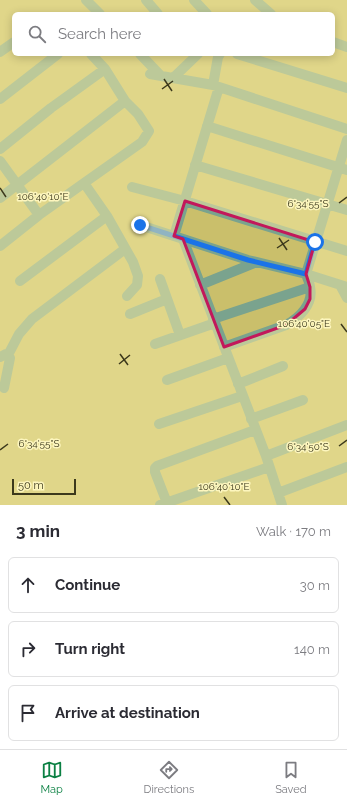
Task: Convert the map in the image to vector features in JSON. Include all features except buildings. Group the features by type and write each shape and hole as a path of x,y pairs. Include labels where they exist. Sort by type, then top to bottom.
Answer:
{"street":[{"path":"86,0 98,12"},
{"path":"146,0 156,12"},
{"path":"194,0 206,12"},
{"path":"255,0 269,12"},
{"path":"0,52 12,43"},
{"path":"335,43 347,47"},
{"path":"0,99 55,56"},
{"path":"0,246 39,215 142,142 149,131 138,114 125,101 105,70 93,56"},
{"path":"142,56 161,76"},
{"path":"174,78 195,56"},
{"path":"219,56 216,86 207,126 185,201 178,238 200,285 266,456 279,501 347,467"},
{"path":"247,56 347,88"},
{"path":"0,150 51,108 105,70"},
{"path":"150,74 216,86 347,129"},
{"path":"0,198 125,101"},
{"path":"207,126 343,169"},
{"path":"224,347 286,325 295,320 305,309 310,299 310,287 306,274 327,204 343,169 347,140"},
{"path":"0,161 39,215"},
{"path":"195,165 347,210"},
{"path":"84,183 107,216 138,276 137,285 127,296"},
{"path":"132,187 185,201 347,251"},
{"path":"20,281 107,216"},
{"path":"140,225 257,262 306,274 343,286 347,298"},
{"path":"4,388 10,358 4,356 32,319 125,249"},
{"path":"200,285 257,262"},
{"path":"160,279 180,335"},
{"path":"155,344 214,321 310,287"},
{"path":"130,314 167,299"},
{"path":"167,380 228,358"},
{"path":"238,384 283,366"},
{"path":"159,424 242,396"},
{"path":"251,419 303,400"},
{"path":"266,456 347,425"},
{"path":"255,430 157,466 155,468 163,504 269,467"}],"highlighted area":[{"path":"185,201 315,242 306,274 310,287 310,299 305,309 286,325 224,347 183,239 174,236"}],"shaded area":[{"path":"0,0 347,0 347,505 0,505"}],"route":[{"path":"140,225 248,260 306,274 315,242"}]}
